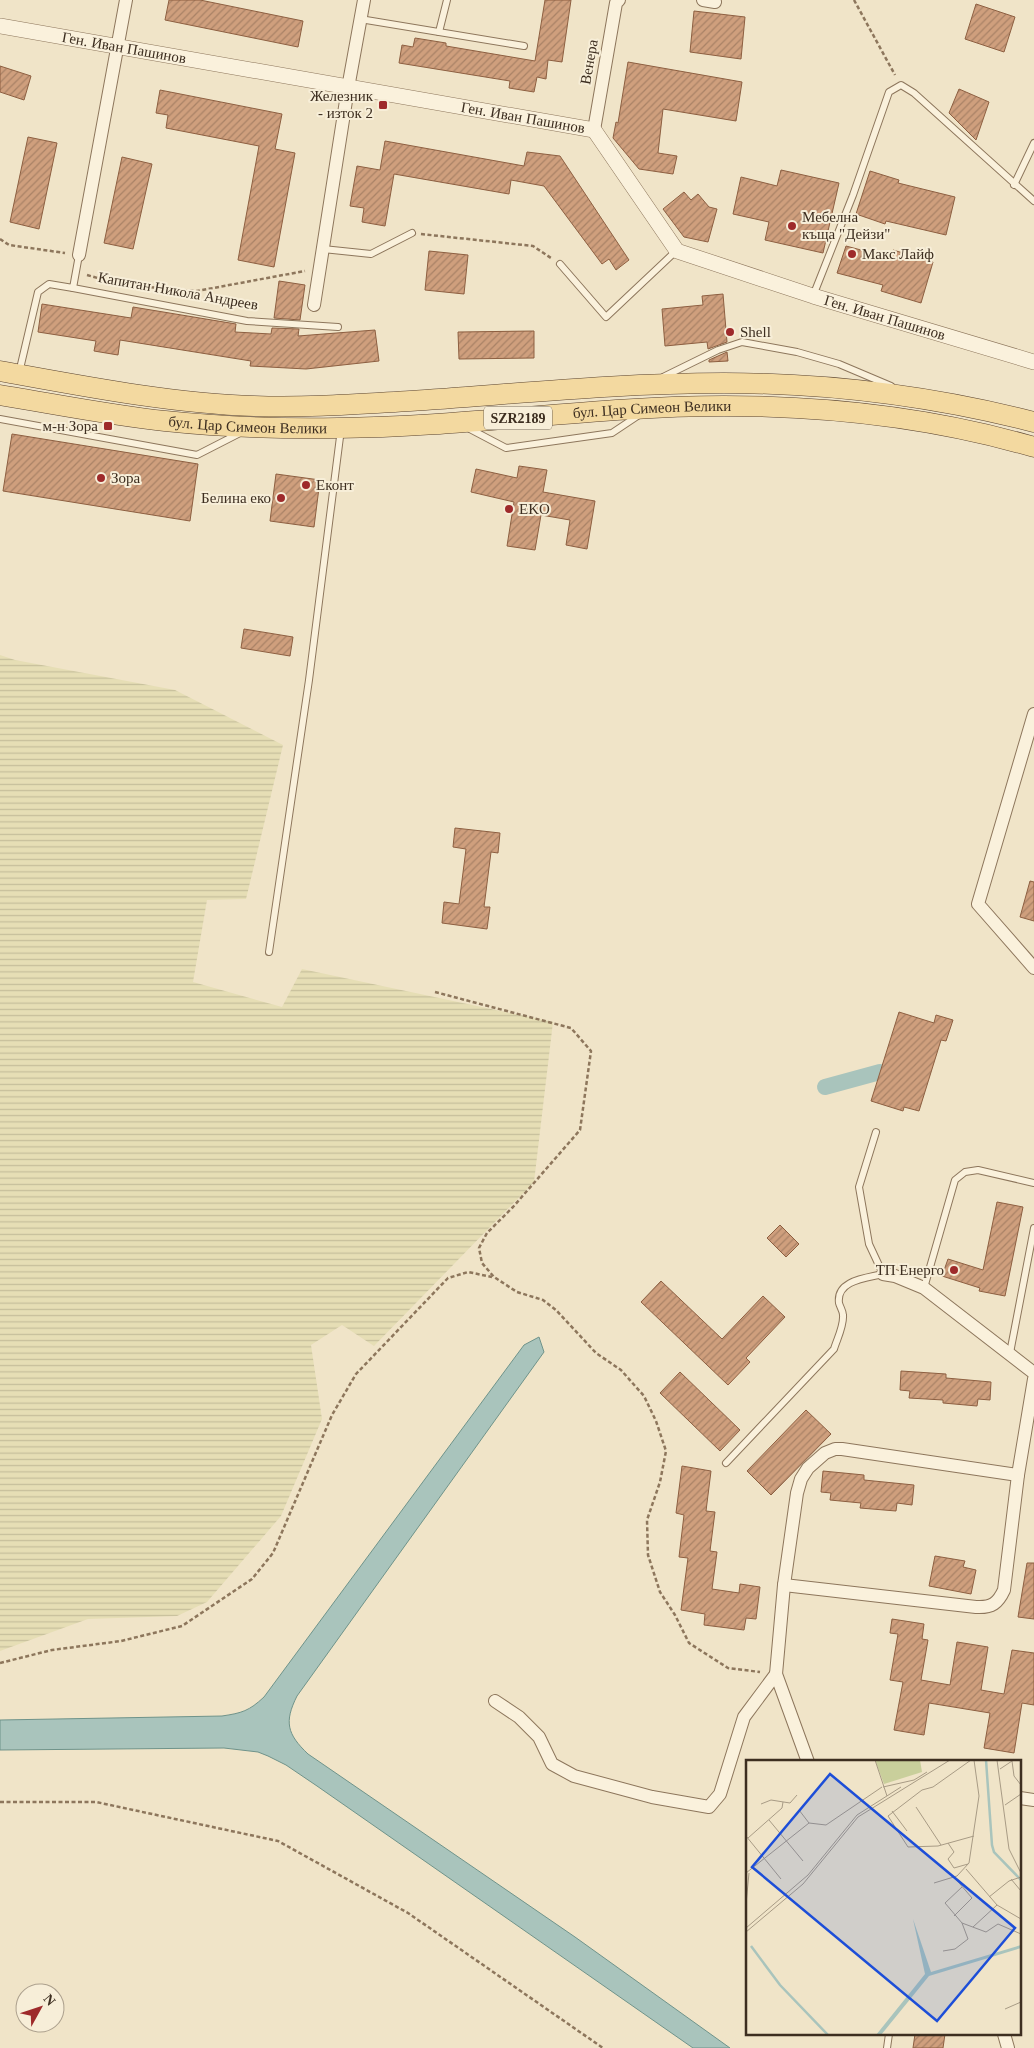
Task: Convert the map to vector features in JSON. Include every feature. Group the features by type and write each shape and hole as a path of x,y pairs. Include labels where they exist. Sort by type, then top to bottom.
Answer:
{"main road":[{"name":"бул. Цар Симеон Велики","path":"9,372 170,398 253,406 339,406 646,386 722,383 799,384 912,396 1034,422"},
{"name":"бул. Цар Симеон Велики","path":"0,395 164,421 251,428 341,428 722,406 788,407 870,414 972,432 1034,448"}],"street":[{"path":"79,255 126,0"},
{"path":"314,305 348,88 364,0"},
{"name":"Венера","path":"594,130 616,3 619,0"},
{"name":"Ген. Иван Пашинов","path":"0,26 594,130 677,251 813,296 1034,362"},
{"path":"1034,714 978,904 1034,968"},
{"path":"883,1274 895,1276 924,1288 1034,1373"},
{"path":"784,1585 986,1608 994,1605 1004,1590 1018,1475 1034,1379"},
{"path":"807,1760 776,1674 784,1585 797,1494 801,1479 808,1468 826,1453 834,1449 842,1449 1018,1475"},
{"path":"494,1701 519,1717 540,1736 552,1764 574,1776 652,1797 709,1807 720,1794 744,1717 776,1674"}],"lane":[{"path":"439,32 447,0"},
{"path":"360,19 524,46"},
{"path":"813,296 889,92 901,86 914,93 1034,201"},
{"path":"1014,185 1034,143"},
{"path":"323,249 371,254 412,233"},
{"path":"560,264 606,317 677,251"},
{"path":"73,288 79,255"},
{"name":"Капитан Никола Андреев","path":"9,372 38,292 49,284 246,321 338,327"},
{"path":"646,386 718,350 742,342 797,352 839,364 912,396"},
{"path":"456,422 506,448 612,433 648,409"},
{"path":"0,419 196,455 251,428"},
{"path":"269,952 309,680 341,428"},
{"path":"726,1463 834,1349 841,1330 843,1315 839,1303 841,1290 849,1282 883,1274 869,1244 859,1187 876,1132"},
{"path":"924,1288 955,1180 965,1172 978,1170 1034,1183"},
{"path":"1010,1353 1034,1228"}],"path":[{"path":"854,0 901,86"},
{"path":"412,233 533,246 560,264"},
{"path":"0,239 9,245 79,255"},
{"path":"76,272 122,285 197,291 320,268"},
{"path":"435,992 571,1028 591,1051 580,1130 513,1207 487,1233 479,1248 482,1263 494,1277 518,1292 543,1300 556,1310 596,1353 621,1370 644,1396 656,1421 666,1451 660,1482 647,1520 648,1556 660,1592 689,1643 728,1668 776,1674"},
{"path":"0,1663 52,1650 122,1640 182,1626 252,1579 273,1553 332,1415 356,1374 448,1278 468,1272 494,1277"},
{"path":"0,1802 96,1802 278,1841 408,1913 603,2048"}],"shaded area":[{"path":"0,655 15,660 175,690 283,745 246,899 207,900 193,982 282,1007 302,969 553,1022 534,1182 374,1346 342,1325 311,1345 322,1419 281,1516 207,1602 177,1616 88,1619 0,1651"}],"water":[{"path":"539,1337 544,1352 297,1696 290,1713 290,1727 296,1740 308,1754 575,1937 730,2048 693,2048 317,1786 286,1765 268,1756 258,1752 224,1748 0,1750 0,1720 222,1716 240,1712 254,1705 264,1697 524,1345"}],"building":[{"path":"169,0 200,0 303,21 298,47 165,20"},
{"path":"545,0 571,0 562,62 548,60 546,79 537,77 534,92 509,88 510,81 399,63 402,45 413,47 415,38 446,43 446,46 535,61"},
{"path":"976,4 1015,17 1004,52 965,39"},
{"path":"694,11 745,17 741,59 690,52"},
{"path":"628,62 742,82 736,121 663,109 658,153 677,156 673,174 639,169 613,138 616,122 618,123"},
{"path":"0,66 31,76 24,100 0,92"},
{"path":"959,89 989,102 976,140 949,113"},
{"path":"160,90 282,114 275,149 295,153 274,267 238,260 259,146 166,128 168,115 156,113"},
{"path":"28,137 57,143 39,229 10,222"},
{"path":"385,141 524,166 527,152 560,156 629,260 616,270 609,259 602,264 544,186 511,180 509,194 394,174 385,226 362,222 364,208 350,206 357,166 380,170"},
{"path":"122,157 152,164 133,249 104,243"},
{"path":"781,170 839,183 823,253 765,240 769,222 733,214 741,177 777,186"},
{"path":"870,171 899,180 898,183 955,197 946,235 886,221 885,224 856,214"},
{"path":"684,192 691,200 698,194 709,207 717,209 708,242 684,237 663,209"},
{"path":"846,246 891,258 893,250 933,262 921,303 881,291 883,285 837,273"},
{"path":"429,251 468,255 464,294 425,290"},
{"path":"279,281 305,285 300,320 274,318"},
{"path":"723,294 727,342 708,349 707,342 665,346 662,309 703,305 702,296"},
{"path":"42,304 131,318 133,307 236,324 235,332 271,334 272,328 299,329 298,336 375,330 379,361 306,369 250,366 251,361 120,340 118,355 94,351 96,341 38,332"},
{"path":"534,331 534,358 459,359 458,332"},
{"path":"727,352 728,361 709,362 709,360"},
{"name":"Зора","path":"12,434 198,464 190,521 3,491"},
{"path":"519,466 547,470 543,492 595,501 587,549 566,545 570,520 541,515 535,550 507,546 514,502 471,492 476,469 517,478"},
{"path":"276,474 320,480 314,527 270,521"},
{"path":"244,629 293,637 290,656 241,648"},
{"path":"455,828 500,833 498,853 491,852 484,907 490,907 487,929 442,923 444,902 459,904 466,849 453,847"},
{"path":"1030,881 1034,882 1034,921 1020,917"},
{"path":"899,1012 934,1023 936,1015 953,1020 946,1041 941,1040 919,1111 904,1107 903,1111 871,1101"},
{"path":"997,1202 1023,1207 1005,1296 979,1291 980,1288 942,1276 948,1259 983,1270"},
{"path":"780,1225 799,1244 786,1257 767,1238"},
{"path":"661,1281 722,1339 763,1296 785,1317 746,1358 750,1362 728,1385 641,1302"},
{"path":"901,1371 946,1374 946,1378 991,1382 990,1400 978,1399 977,1406 943,1403 943,1400 909,1398 910,1391 900,1390"},
{"path":"680,1372 740,1430 720,1451 660,1393"},
{"path":"806,1410 831,1434 771,1495 747,1471"},
{"path":"682,1466 711,1471 706,1511 715,1512 710,1551 717,1552 712,1589 739,1593 740,1584 760,1587 756,1619 746,1618 744,1630 704,1625 705,1614 681,1610 688,1558 679,1557 684,1515 676,1513"},
{"path":"823,1471 864,1475 864,1480 914,1485 912,1505 897,1503 896,1511 860,1508 861,1503 830,1500 831,1493 821,1492"},
{"path":"935,1556 965,1561 963,1567 976,1570 971,1594 929,1586"},
{"path":"1027,1563 1034,1563 1034,1619 1018,1617"},
{"path":"892,1619 924,1624 922,1639 928,1640 921,1680 950,1685 957,1642 988,1647 981,1690 1004,1694 1012,1650 1034,1653 1034,1705 1022,1703 1014,1753 984,1748 990,1713 929,1703 924,1735 894,1730 903,1682 890,1680 898,1634 890,1633"},
{"path":"915,2036 945,2036 943,2048 913,2048"}],"waterway":[{"path":"825,1087 880,1072"}],"place":[{"name":"Железник - изток 2","path":"383,105"},
{"name":"Мебелна къща \"Дейзи\"","path":"792,226"},
{"name":"Макс Лайф","path":"852,254"},
{"name":"Shell","path":"730,332"},
{"name":"м-н Зора","path":"108,426"},
{"name":"Зора","path":"101,478"},
{"name":"Еконт","path":"306,485"},
{"name":"Белина еко","path":"281,498"},
{"name":"EKO","path":"509,509"},
{"name":"ТП Енерго","path":"954,1270"}]}
